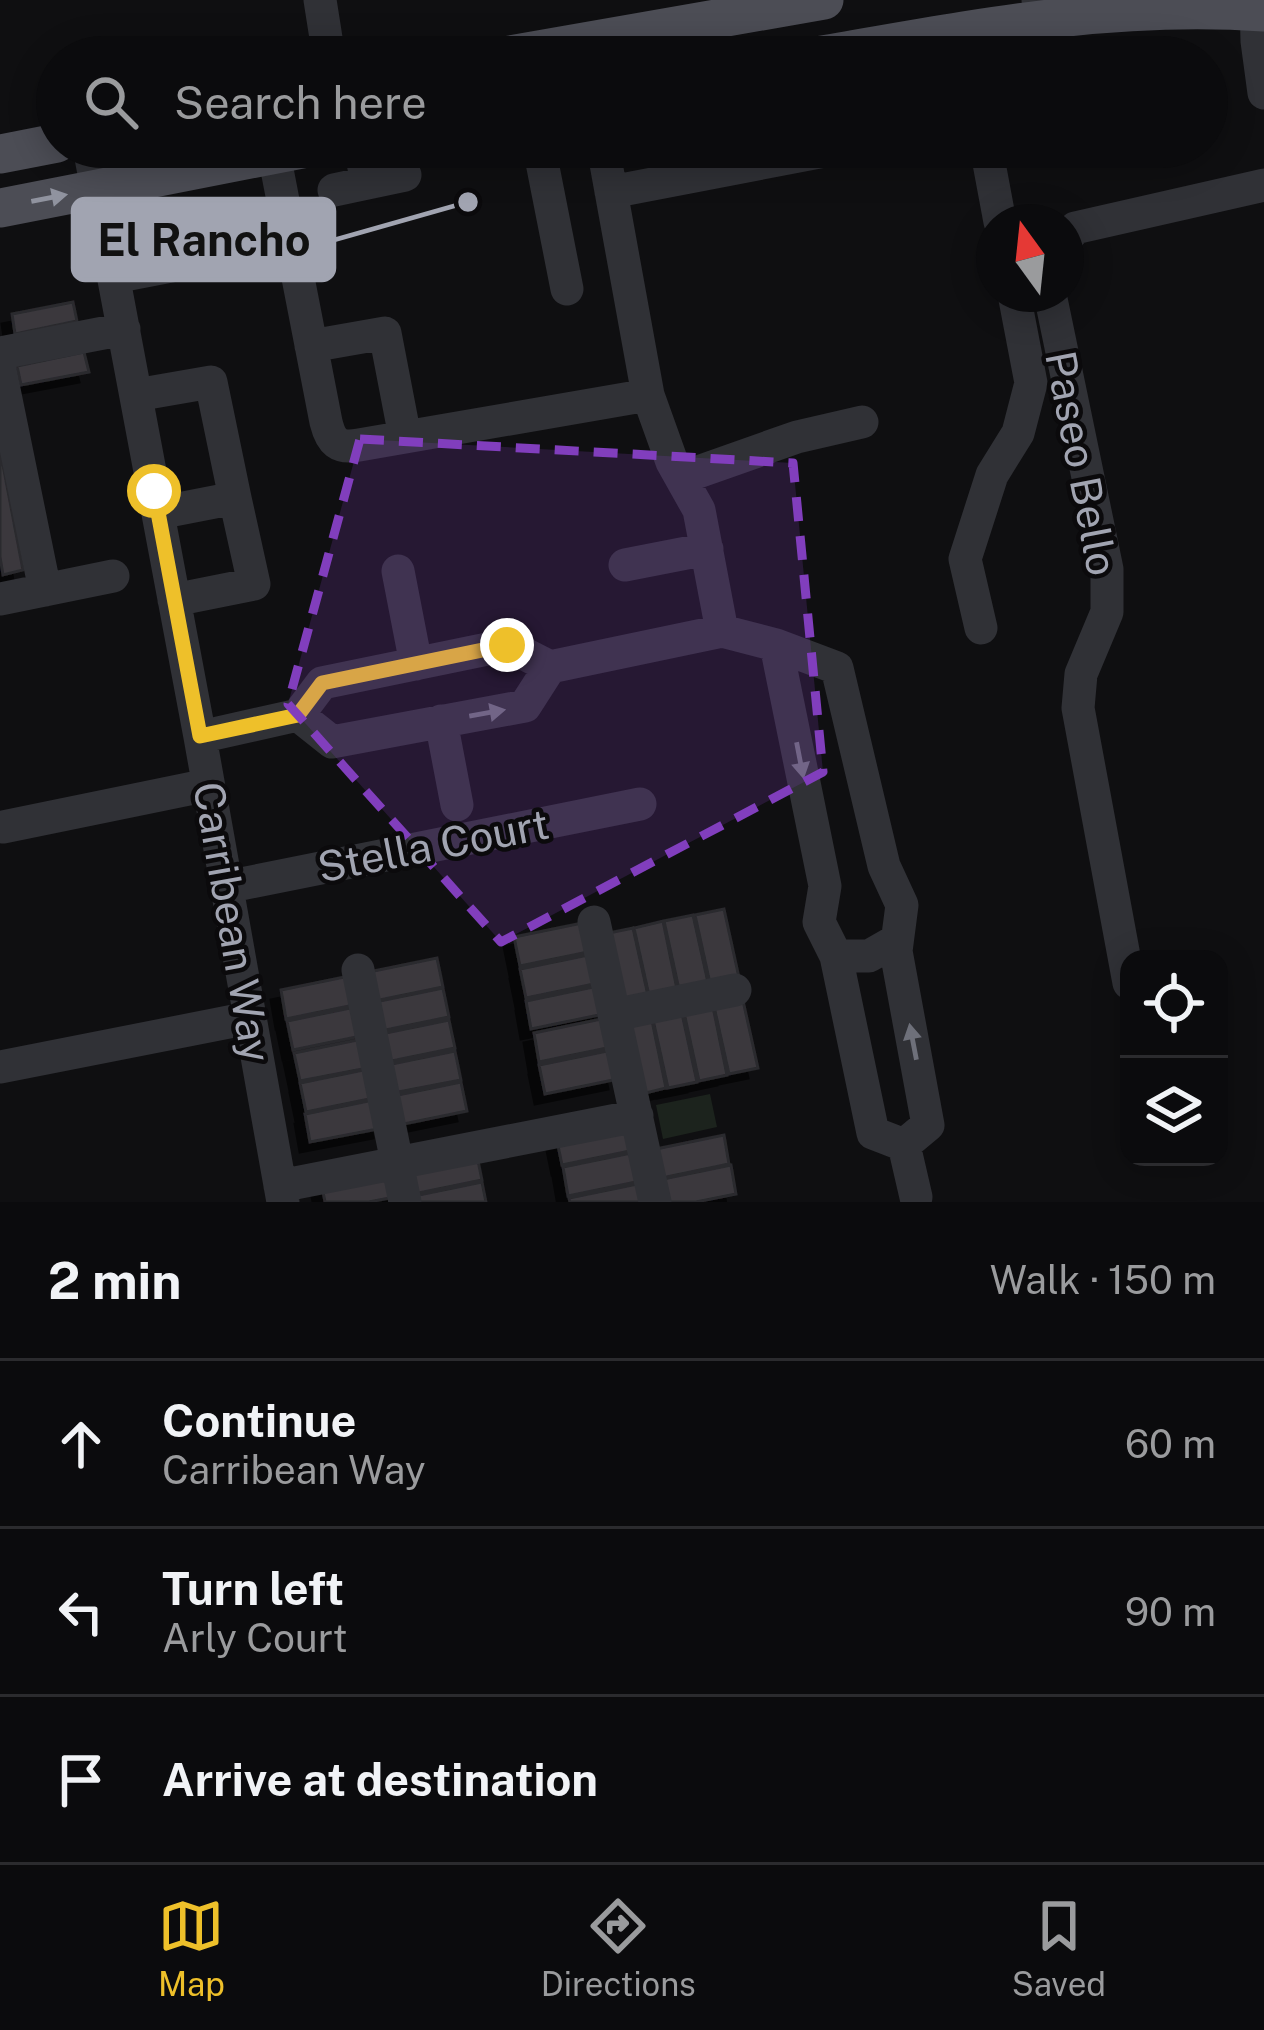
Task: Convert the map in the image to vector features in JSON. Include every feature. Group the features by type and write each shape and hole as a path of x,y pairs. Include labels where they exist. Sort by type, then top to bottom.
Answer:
{"main road":[{"path":"651,36 824,0"},
{"path":"983,36 1039,9 1259,8"},
{"path":"0,154 36,147"},
{"path":"0,208 199,168"}],"street":[{"path":"320,0 326,36"},
{"path":"1259,8 1264,93"},
{"name":"Carribean Way","path":"92,168 282,1194"},
{"path":"288,168 291,243 331,439 345,447 648,395"},
{"path":"355,168 350,187 405,176"},
{"path":"543,168 567,289"},
{"path":"607,168 648,395 672,462 699,510 722,631"},
{"path":"611,192 736,168"},
{"path":"990,168 997,204"},
{"path":"1084,226 1264,185"},
{"path":"114,277 291,243"},
{"path":"981,628 965,559 992,475 1018,433 1031,383 1017,312"},
{"name":"Paseo Bello","path":"1054,312 1107,569 1107,612 1081,674 1078,708 1123,950"},
{"path":"0,353 124,329"},
{"path":"311,346 385,333 405,437"},
{"path":"0,370 45,590"},
{"path":"136,395 211,382 254,584 174,600"},
{"path":"681,478 796,436 862,422"},
{"path":"158,513 236,498"},
{"path":"625,565 707,548"},
{"path":"398,571 416,664"},
{"path":"0,598 113,576"},
{"path":"200,736 298,715 322,683 507,645 550,668 722,631 837,668 884,866 902,905 896,951 928,1125 904,1145"},
{"path":"785,649 825,886 819,922 836,956 873,1133 904,1145"},
{"path":"298,715 332,742 441,722 525,706 550,668"},
{"path":"441,722 457,805"},
{"path":"3,827 208,785"},
{"name":"Stella Court","path":"226,886 640,804"},
{"path":"594,922 655,1202"},
{"path":"836,956 869,956 897,940"},
{"path":"358,970 405,1202"},
{"path":"614,1015 736,990"},
{"path":"0,1067 249,1018"},
{"path":"282,1194 398,1163 637,1116"},
{"path":"904,1145 916,1197"}],"highlighted area":[{"path":"360,439 793,463 823,772 501,942 288,704"}],"shaded area":[{"path":"710,1094 717,1127 663,1139 656,1105"}],"building":[{"path":"73,302 77,321 15,334 12,314"},
{"path":"84,352 89,372 21,385 17,366"},
{"path":"0,449 23,570 3,575 0,557"},
{"path":"724,909 740,982 711,988 695,915"},
{"path":"693,915 709,987 680,994 664,921"},
{"path":"663,921 678,994 650,1000 634,928"},
{"path":"587,922 593,951 520,966 514,937"},
{"path":"633,928 649,1000 621,1007 604,934"},
{"path":"593,954 599,983 526,998 520,969"},
{"path":"437,958 443,987 370,1002 364,973"},
{"path":"354,975 359,1004 286,1019 281,990"},
{"path":"598,986 604,1014 531,1029 526,1001"},
{"path":"443,988 449,1017 376,1032 370,1003"},
{"path":"742,996 758,1068 729,1074 713,1002"},
{"path":"712,1002 727,1075 699,1081 683,1008"},
{"path":"360,1006 366,1035 293,1050 287,1021"},
{"path":"681,1009 697,1082 668,1088 652,1015"},
{"path":"651,1016 666,1088 638,1095 622,1022"},
{"path":"606,1018 612,1047 539,1062 534,1033"},
{"path":"449,1020 455,1048 382,1063 376,1035"},
{"path":"367,1038 373,1067 300,1081 294,1053"},
{"path":"612,1050 618,1079 545,1094 539,1065"},
{"path":"455,1051 461,1080 388,1094 382,1066"},
{"path":"373,1068 379,1097 306,1112 300,1083"},
{"path":"461,1082 467,1111 394,1126 388,1097"},
{"path":"378,1099 383,1128 310,1142 305,1114"},
{"path":"629,1121 635,1150 562,1165 556,1136"},
{"path":"724,1135 729,1164 657,1179 651,1150"},
{"path":"476,1151 482,1180 409,1195 403,1166"},
{"path":"636,1152 641,1181 568,1196 563,1167"},
{"path":"731,1165 736,1194 696,1202 662,1202 658,1180"},
{"path":"394,1167 400,1196 325,1202 321,1182"},
{"path":"482,1182 486,1202 410,1202 409,1197"},
{"path":"642,1183 646,1202 570,1202 569,1198"}],"place":[{"name":"El Rancho","path":"468,202"}],"route":[{"path":"154,491 200,736 298,715 322,683 507,645"}]}
